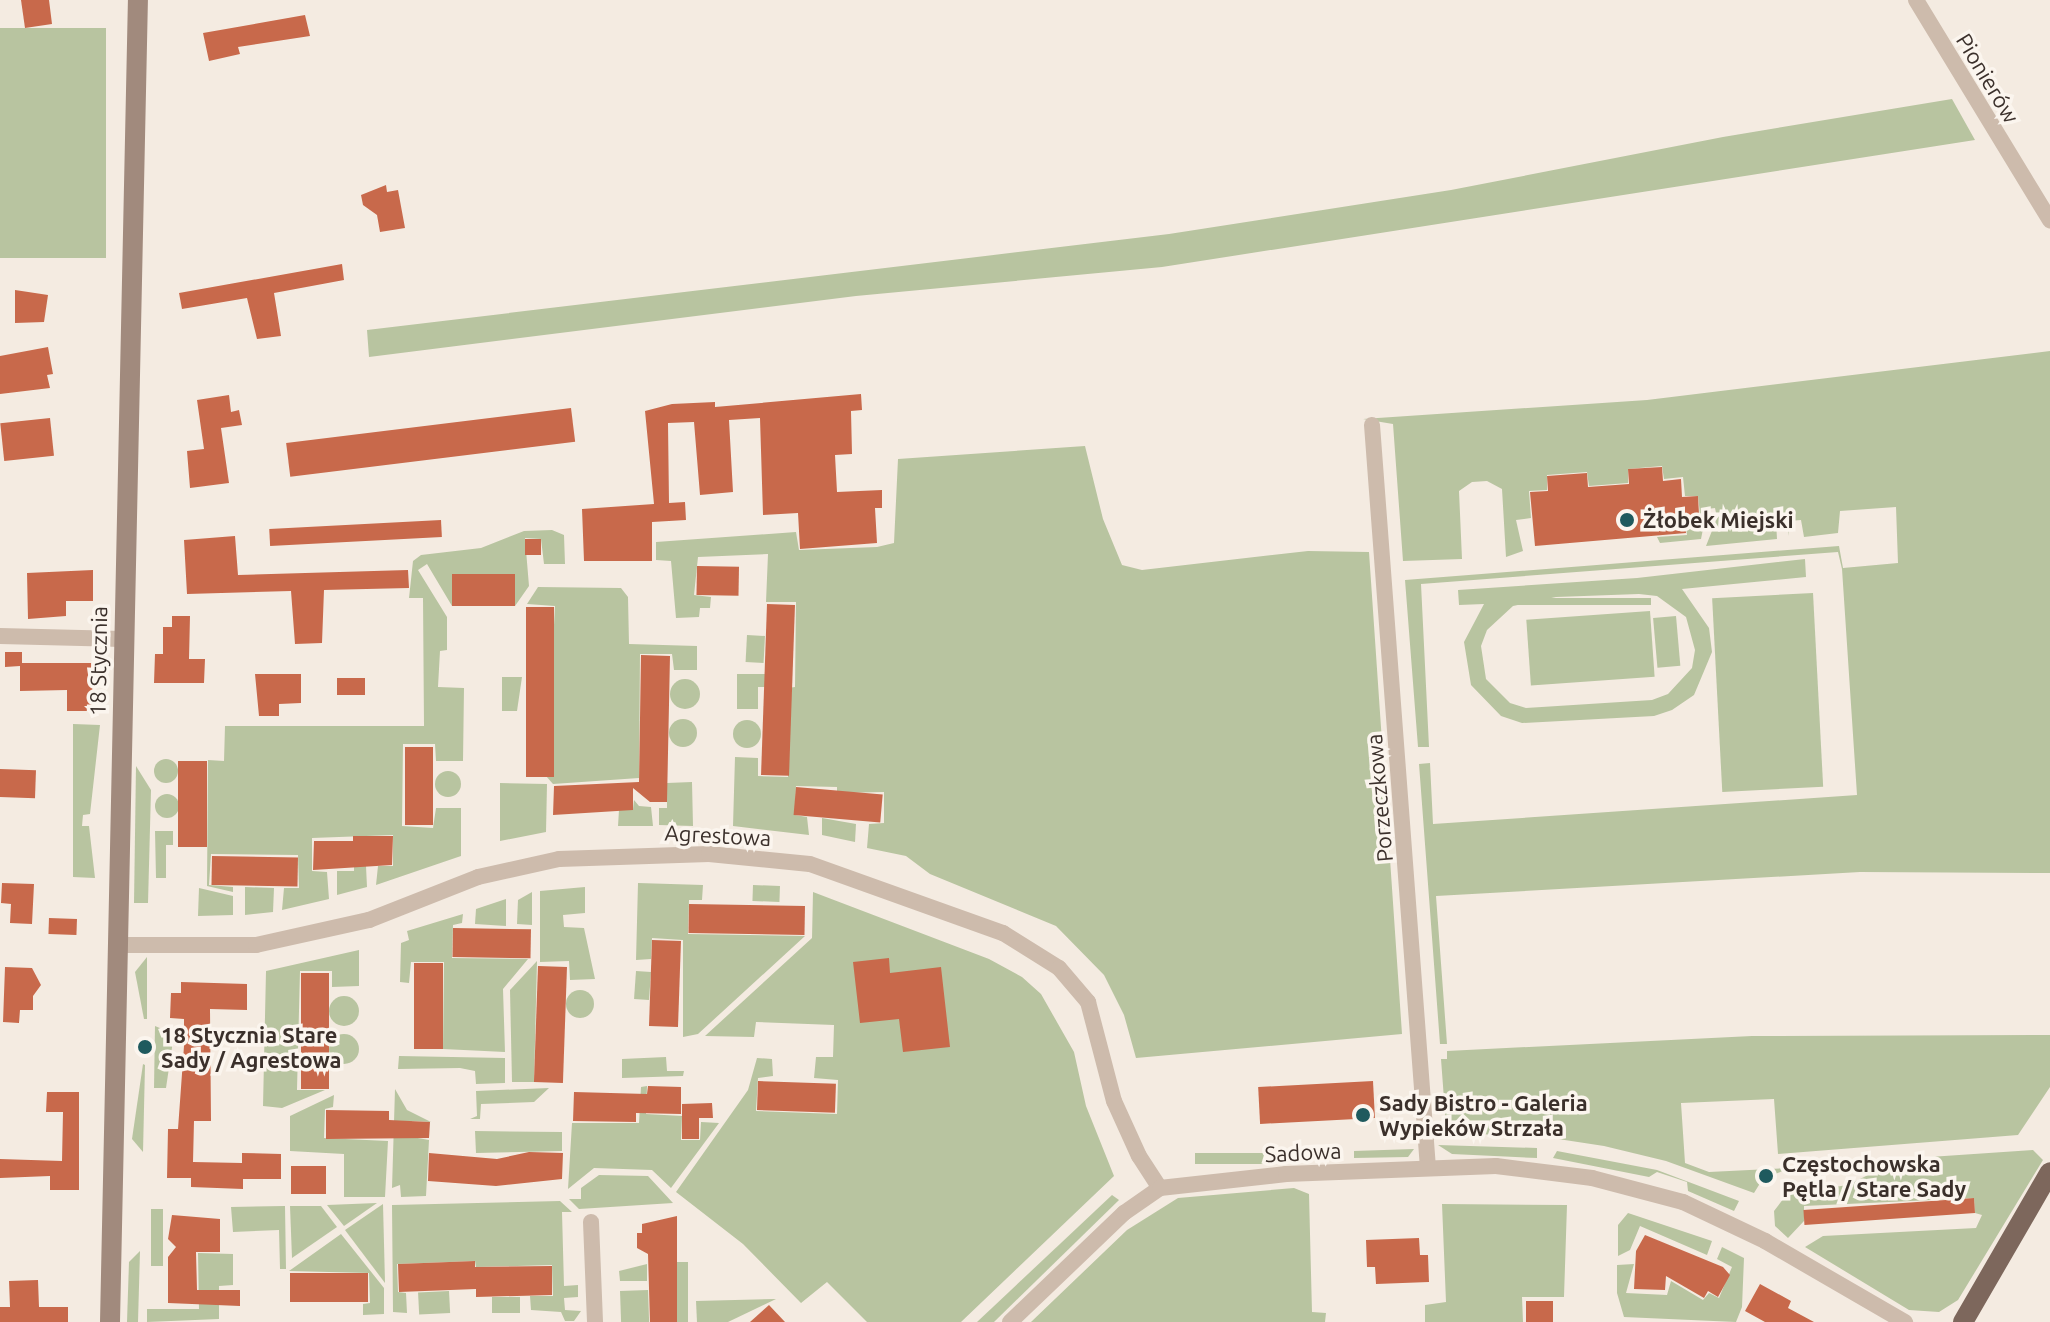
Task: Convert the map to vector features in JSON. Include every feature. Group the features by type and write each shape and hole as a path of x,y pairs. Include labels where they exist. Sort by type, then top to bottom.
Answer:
{"main road":[{"name":"18 Stycznia","path":"110,1322 122,639 138,0"},
{"path":"1963,1322 2050,1172"}],"street":[{"name":"Pionierów","path":"1916,0 2050,220"},
{"name":"Porzeczkowa","path":"1372,425 1428,1168"},
{"path":"0,636 122,639"},
{"name":"Agrestowa","path":"119,945 256,945 369,920 478,877 559,859 709,854 810,864 1003,933 1059,968 1088,1002 1114,1101 1139,1156 1160,1188"},
{"name":"Sadowa","path":"1010,1322 1124,1213 1160,1188 1244,1177 1428,1168 1540,1170 1656,1193 1733,1224 1905,1322"},
{"path":"591,1222 595,1322"}],"green space":[{"path":"0,28 106,28 106,258 0,258"},
{"path":"1952,99 1975,140 1162,267 856,296 369,357 367,330 1169,234 1451,190 1723,137"},
{"path":"2050,351 2050,873 1860,872 1436,896 1447,1044 1440,1044 1419,764 1430,763 1433,824 1857,795 1842,569 1838,552 1421,584 1429,747 1418,747 1405,580 1839,546 1843,568 1898,563 1896,507 1840,511 1838,533 1804,537 1801,520 1789,521 1789,536 1787,520 1776,521 1777,539 1706,546 1717,518 1715,508 1707,509 1701,539 1660,543 1657,537 1687,535 1685,516 1700,514 1698,496 1685,496 1683,477 1664,479 1662,466 1628,469 1628,483 1589,486 1587,472 1547,475 1547,490 1529,491 1531,518 1516,520 1523,551 1506,557 1502,489 1487,481 1472,482 1459,491 1462,559 1403,561 1393,424 1363,419 1647,400"},
{"path":"1085,446 1103,519 1122,565 1142,570 1308,551 1369,552 1402,1034 1136,1058 1124,1015 1104,975 1056,926 930,874 906,856 867,848 869,824 884,823 884,792 837,793 837,787 796,786 795,815 807,817 809,835 733,826 735,757 758,758 758,776 788,777 788,688 795,687 796,602 766,602 768,554 698,557 694,595 711,597 710,608 700,608 699,617 676,618 671,561 656,560 656,542 796,532 799,550 877,547 894,543 898,459"},
{"path":"552,530 564,535 565,564 544,564 541,539 525,538 529,586 515,606 514,574 452,574 452,606 427,564 418,570 447,617 447,650 440,651 438,687 464,688 463,761 436,761 435,744 403,744 402,826 433,828 436,808 461,808 461,856 376,885 378,866 393,866 393,835 312,838 312,871 327,872 329,899 282,910 284,888 299,888 298,855 211,854 209,885 233,887 233,892 207,886 208,760 224,761 225,726 424,726 423,598 409,598 413,561 421,555 481,548 524,531"},
{"path":"1805,559 1806,577 1682,589 1709,628 1712,652 1694,695 1672,710 1654,716 1522,723 1501,716 1471,685 1464,642 1484,604 1459,605 1458,590 1637,578","holes":["1657,596 1686,617 1695,650 1692,668 1668,694 1652,700 1526,708 1510,703 1486,679 1481,646 1487,630 1513,606 1556,597"]},
{"path":"538,587 621,588 628,597 629,644 697,646 697,670 674,670 672,654 640,654 639,778 553,784 546,776 555,606 527,604"},
{"path":"1813,593 1823,787 1722,792 1712,598"},
{"path":"1515,598 1651,598 1651,605 1515,605"},
{"path":"1650,611 1655,677 1531,685 1526,620"},
{"path":"1676,616 1680,666 1657,668 1653,618"},
{"path":"747,635 765,636 764,663 746,662"},
{"path":"737,674 765,674 765,687 758,687 758,709 737,709"},
{"path":"502,677 522,677 517,711 502,711"},
{"path":"685,679 696,683 700,694 696,705 685,709 674,705 670,694 674,683"},
{"path":"683,719 693,723 697,733 693,743 683,747 673,743 669,733 673,723"},
{"path":"747,720 757,724 761,734 757,744 747,748 737,744 733,734 737,724"},
{"path":"73,724 100,725 90,814 83,815 82,826 89,826 95,878 73,877"},
{"path":"166,759 174,763 178,771 174,779 166,783 158,779 154,771 158,763"},
{"path":"136,766 151,790 148,903 134,903"},
{"path":"448,771 457,775 461,784 457,793 448,797 439,793 435,784 439,775"},
{"path":"692,782 693,826 659,825 659,808 667,808 667,783"},
{"path":"500,783 547,784 546,832 500,841"},
{"path":"167,794 175,798 179,806 175,814 167,818 159,814 155,806 159,798"},
{"path":"634,800 639,806 651,807 653,826 618,826 619,810 633,809"},
{"path":"822,818 856,824 855,842 822,835"},
{"path":"155,831 173,831 173,845 166,845 166,878 156,878"},
{"path":"354,866 366,866 367,887 337,895 337,871 354,871"},
{"path":"638,883 703,885 702,900 689,900 688,934 805,936 698,1034 683,1037 683,940 652,938 651,959 636,960"},
{"path":"753,885 780,886 779,902 752,901"},
{"path":"245,887 274,888 273,912 245,915"},
{"path":"585,887 585,913 563,915 564,927 584,928 595,979 570,980 569,961 540,962 540,891"},
{"path":"199,888 233,896 233,915 198,916"},
{"path":"532,892 532,925 517,924 518,900"},
{"path":"813,892 989,959 1022,977 1041,994 1074,1052 1086,1106 1114,1176 961,1322 867,1322 827,1282 801,1303 743,1244 676,1192 748,1090 757,1058 772,1059 773,1076 758,1078 756,1111 837,1114 838,1080 814,1078 816,1057 833,1057 834,1025 756,1022 754,1037 705,1036 812,938"},
{"path":"506,899 506,926 475,924 476,909"},
{"path":"463,914 462,923 453,925 452,958 528,959 503,989 505,1052 443,1049 444,962 411,962 409,983 400,982 401,943 409,940 407,931"},
{"path":"359,950 359,986 332,987 332,971 300,971 297,1090 325,1090 282,1108 263,1106 266,971"},
{"path":"147,957 147,1019 144,1019 135,972"},
{"path":"537,961 534,1082 512,1082 510,990"},
{"path":"636,971 651,972 649,1000 634,999"},
{"path":"580,990 590,994 594,1004 590,1014 580,1018 570,1014 566,1004 570,994"},
{"path":"344,996 355,1000 359,1011 355,1022 344,1026 333,1022 329,1011 333,1000"},
{"path":"155,1026 174,1034 166,1088 154,1088"},
{"path":"344,1034 355,1038 359,1049 355,1060 344,1064 333,1060 329,1049 333,1038"},
{"path":"2050,1035 2050,1087 2018,1135 1778,1154 1774,1099 1681,1103 1685,1163 1709,1172 1789,1168 1771,1176 1767,1172 1754,1193 1666,1161 1604,1146 1532,1135 1454,1134 1446,1126 1441,1059 1447,1059 1447,1051 1752,1036"},
{"path":"399,1056 505,1058 505,1083 476,1084 475,1071 460,1068 398,1069"},
{"path":"666,1057 667,1071 684,1071 683,1076 622,1078 622,1059"},
{"path":"145,1065 143,1152 132,1139"},
{"path":"647,1086 646,1114 682,1116 681,1140 700,1140 701,1122 719,1123 671,1188 652,1170 594,1168 568,1189 572,1123 639,1123 641,1087"},
{"path":"549,1088 534,1102 481,1104 480,1119 470,1119 477,1116 476,1091"},
{"path":"395,1089 407,1110 431,1122 412,1121 412,1137 429,1140 426,1196 401,1197 400,1185 392,1188"},
{"path":"334,1095 333,1107 325,1109 324,1138 388,1141 385,1197 344,1197 344,1154 290,1151 290,1116"},
{"path":"475,1131 562,1132 562,1151 476,1153"},
{"path":"1438,1145 1537,1148 1537,1158 1452,1154"},
{"path":"1414,1149 1408,1157 1354,1158 1354,1151"},
{"path":"2033,1150 2043,1160 1958,1300 1939,1312 1909,1310 1805,1247 1823,1236 1976,1228 1982,1215 1975,1213 1974,1198 1804,1206 1804,1221 1788,1238 1775,1226 1774,1211 1787,1194 1848,1185 1900,1159"},
{"path":"1557,1151 1657,1170 1739,1201 1734,1211 1688,1191 1687,1182 1657,1172 1649,1177 1553,1158"},
{"path":"1195,1153 1267,1153 1267,1164 1195,1164"},
{"path":"599,1175 648,1176 673,1203 579,1209 569,1199 581,1199 581,1188"},
{"path":"1294,1188 1309,1194 1312,1312 1326,1313 1325,1322 1031,1322 1127,1230 1178,1198"},
{"path":"1112,1195 1119,1200 994,1322 977,1322"},
{"path":"560,1201 572,1212 562,1212 564,1286 578,1285 578,1297 564,1298 565,1310 581,1311 574,1321 565,1321 561,1312 531,1310 530,1296 553,1296 552,1265 476,1267 475,1261 397,1264 398,1292 406,1293 407,1313 393,1312 392,1205"},
{"path":"377,1203 344,1226 327,1205"},
{"path":"383,1204 385,1283 345,1230"},
{"path":"1442,1204 1567,1205 1564,1297 1522,1297 1523,1322 1425,1322 1425,1305 1446,1302"},
{"path":"285,1206 286,1269 280,1269 279,1230 233,1232 231,1207"},
{"path":"290,1206 321,1206 337,1227 292,1258"},
{"path":"151,1209 163,1209 163,1266 151,1266"},
{"path":"1628,1213 1712,1241 1707,1255 1640,1226 1630,1250 1618,1256 1618,1225"},
{"path":"341,1234 384,1288 384,1314 363,1315 363,1304 370,1303 369,1273 289,1271"},
{"path":"1722,1247 1744,1258 1742,1307 1736,1322 1624,1317 1617,1293 1617,1265 1634,1264 1626,1293 1667,1295 1671,1281 1703,1300 1709,1293 1719,1298 1732,1267 1717,1259"},
{"path":"140,1251 138,1322 127,1322 129,1262"},
{"path":"198,1253 233,1254 233,1285 219,1286 219,1319 147,1322 147,1309 199,1309"},
{"path":"676,1262 688,1262 688,1322 676,1322"},
{"path":"647,1264 647,1281 620,1281 619,1271"},
{"path":"648,1290 649,1322 621,1322 620,1291"},
{"path":"449,1291 450,1313 419,1315 418,1293"},
{"path":"492,1297 520,1297 520,1313 492,1313"},
{"path":"776,1299 728,1322 697,1322 696,1301"}],"building":[{"path":"21,0 49,0 52,24 25,28"},
{"path":"305,15 310,36 238,47 240,54 209,61 203,33"},
{"path":"386,185 387,192 398,190 405,228 380,232 377,215 363,205 361,195"},
{"path":"342,264 344,280 274,293 281,336 257,339 247,298 182,309 179,293"},
{"path":"15,290 48,295 44,322 15,323"},
{"path":"48,347 53,374 47,375 50,388 0,394 0,356"},
{"path":"861,394 862,410 851,411 852,454 835,455 837,492 882,490 882,508 875,508 877,543 800,549 798,513 763,515 760,418 729,420 733,492 700,495 694,422 668,423 669,503 685,502 686,520 652,522 652,561 584,561 582,509 654,504 645,411 672,404 715,402 715,407"},
{"path":"229,395 231,412 239,410 242,425 221,428 229,483 190,488 187,451 204,449 197,400"},
{"path":"571,408 575,442 290,477 286,443"},
{"path":"50,418 54,456 4,461 0,423"},
{"name":"Żłobek Miejski","path":"1662,467 1663,481 1681,479 1682,497 1698,496 1699,514 1684,516 1686,533 1535,546 1530,492 1548,491 1547,476 1587,473 1588,487 1629,484 1628,469"},
{"path":"441,520 442,537 270,546 269,529"},
{"path":"235,536 238,575 408,570 409,588 324,590 322,643 295,644 291,591 187,594 184,540"},
{"path":"525,539 541,539 541,555 525,555"},
{"path":"697,566 739,567 738,596 696,595"},
{"path":"93,570 93,601 66,601 66,616 28,619 27,573"},
{"path":"452,574 515,574 515,606 452,606"},
{"path":"767,604 795,605 789,776 761,775"},
{"path":"526,607 554,607 554,777 526,777"},
{"path":"172,616 190,616 189,659 205,659 204,683 154,683 155,654 163,654 163,627 172,627"},
{"path":"5,652 22,652 22,663 93,663 92,711 67,711 67,690 20,691 20,666 5,667"},
{"path":"641,655 670,656 667,802 650,802 633,788 633,810 553,815 554,786 639,782"},
{"path":"255,674 301,674 301,703 279,704 279,716 259,716"},
{"path":"337,678 365,678 365,695 337,695"},
{"path":"405,747 433,747 433,825 405,825"},
{"path":"178,761 207,761 207,847 178,847"},
{"path":"0,769 36,770 35,798 0,797"},
{"path":"796,787 883,795 880,822 794,815"},
{"path":"353,836 393,836 392,865 313,870 314,841 353,841"},
{"path":"212,856 298,858 297,886 211,885"},
{"path":"2,883 34,884 32,924 10,923 11,904 1,903"},
{"path":"689,904 805,906 804,935 688,933"},
{"path":"49,918 77,919 76,935 48,934"},
{"path":"453,928 531,929 530,958 452,957"},
{"path":"652,940 681,941 678,1027 649,1026"},
{"path":"889,958 890,973 941,967 950,1047 903,1052 899,1019 860,1023 853,962"},
{"path":"414,963 443,963 443,1049 414,1049"},
{"path":"538,966 567,967 563,1083 534,1082"},
{"path":"5,967 32,968 41,985 33,996 33,1010 20,1010 19,1023 3,1022"},
{"path":"301,973 329,973 329,1089 301,1089"},
{"path":"181,982 247,984 247,1010 210,1009 211,1121 194,1121 193,1162 242,1163 242,1153 281,1154 281,1179 243,1179 243,1189 191,1187 191,1178 167,1178 168,1129 178,1129 184,1046 184,1019 170,1018 171,993 181,993"},
{"path":"758,1081 836,1084 835,1113 757,1110"},
{"path":"1373,1081 1375,1118 1260,1124 1258,1087"},
{"path":"648,1086 681,1087 681,1114 636,1113 636,1122 573,1121 574,1092 647,1094"},
{"path":"47,1092 79,1092 79,1190 50,1190 50,1176 0,1178 0,1159 62,1161 63,1112 46,1112"},
{"path":"712,1103 713,1118 699,1118 699,1139 682,1139 682,1104"},
{"path":"326,1110 389,1111 389,1120 430,1122 429,1138 326,1139"},
{"path":"529,1152 563,1153 562,1179 496,1186 428,1181 429,1153 497,1159"},
{"path":"291,1166 326,1166 326,1194 291,1194"},
{"path":"1974,1198 1975,1213 1804,1225 1803,1210"},
{"path":"172,1215 220,1219 220,1252 196,1252 197,1290 240,1290 240,1306 168,1303 168,1257 176,1247 168,1239"},
{"path":"677,1216 677,1322 650,1322 648,1254 637,1248 637,1233 642,1233 642,1224"},
{"path":"1645,1235 1723,1267 1730,1275 1718,1297 1708,1291 1704,1298 1666,1276 1665,1290 1634,1289 1636,1251"},
{"path":"1419,1238 1420,1255 1428,1255 1429,1282 1376,1284 1375,1267 1367,1267 1366,1240"},
{"path":"475,1261 475,1267 552,1266 552,1295 476,1297 476,1289 399,1292 398,1264"},
{"path":"290,1273 368,1273 368,1302 290,1302"},
{"path":"38,1280 39,1307 68,1307 68,1322 0,1322 0,1307 10,1307 9,1281"},
{"path":"1760,1284 1791,1301 1788,1308 1814,1322 1765,1322 1745,1311"},
{"path":"1526,1301 1553,1301 1553,1322 1526,1322"},
{"path":"769,1305 785,1322 750,1322"}],"place":[{"name":"Żłobek Miejski","path":"1627,520"},
{"name":"18 Stycznia Stare Sady / Agrestowa","path":"145,1047"},
{"name":"Sady Bistro - Galeria Wypieków Strzała","path":"1363,1115"},
{"name":"Częstochowska Pętla / Stare Sady","path":"1766,1176"}]}
